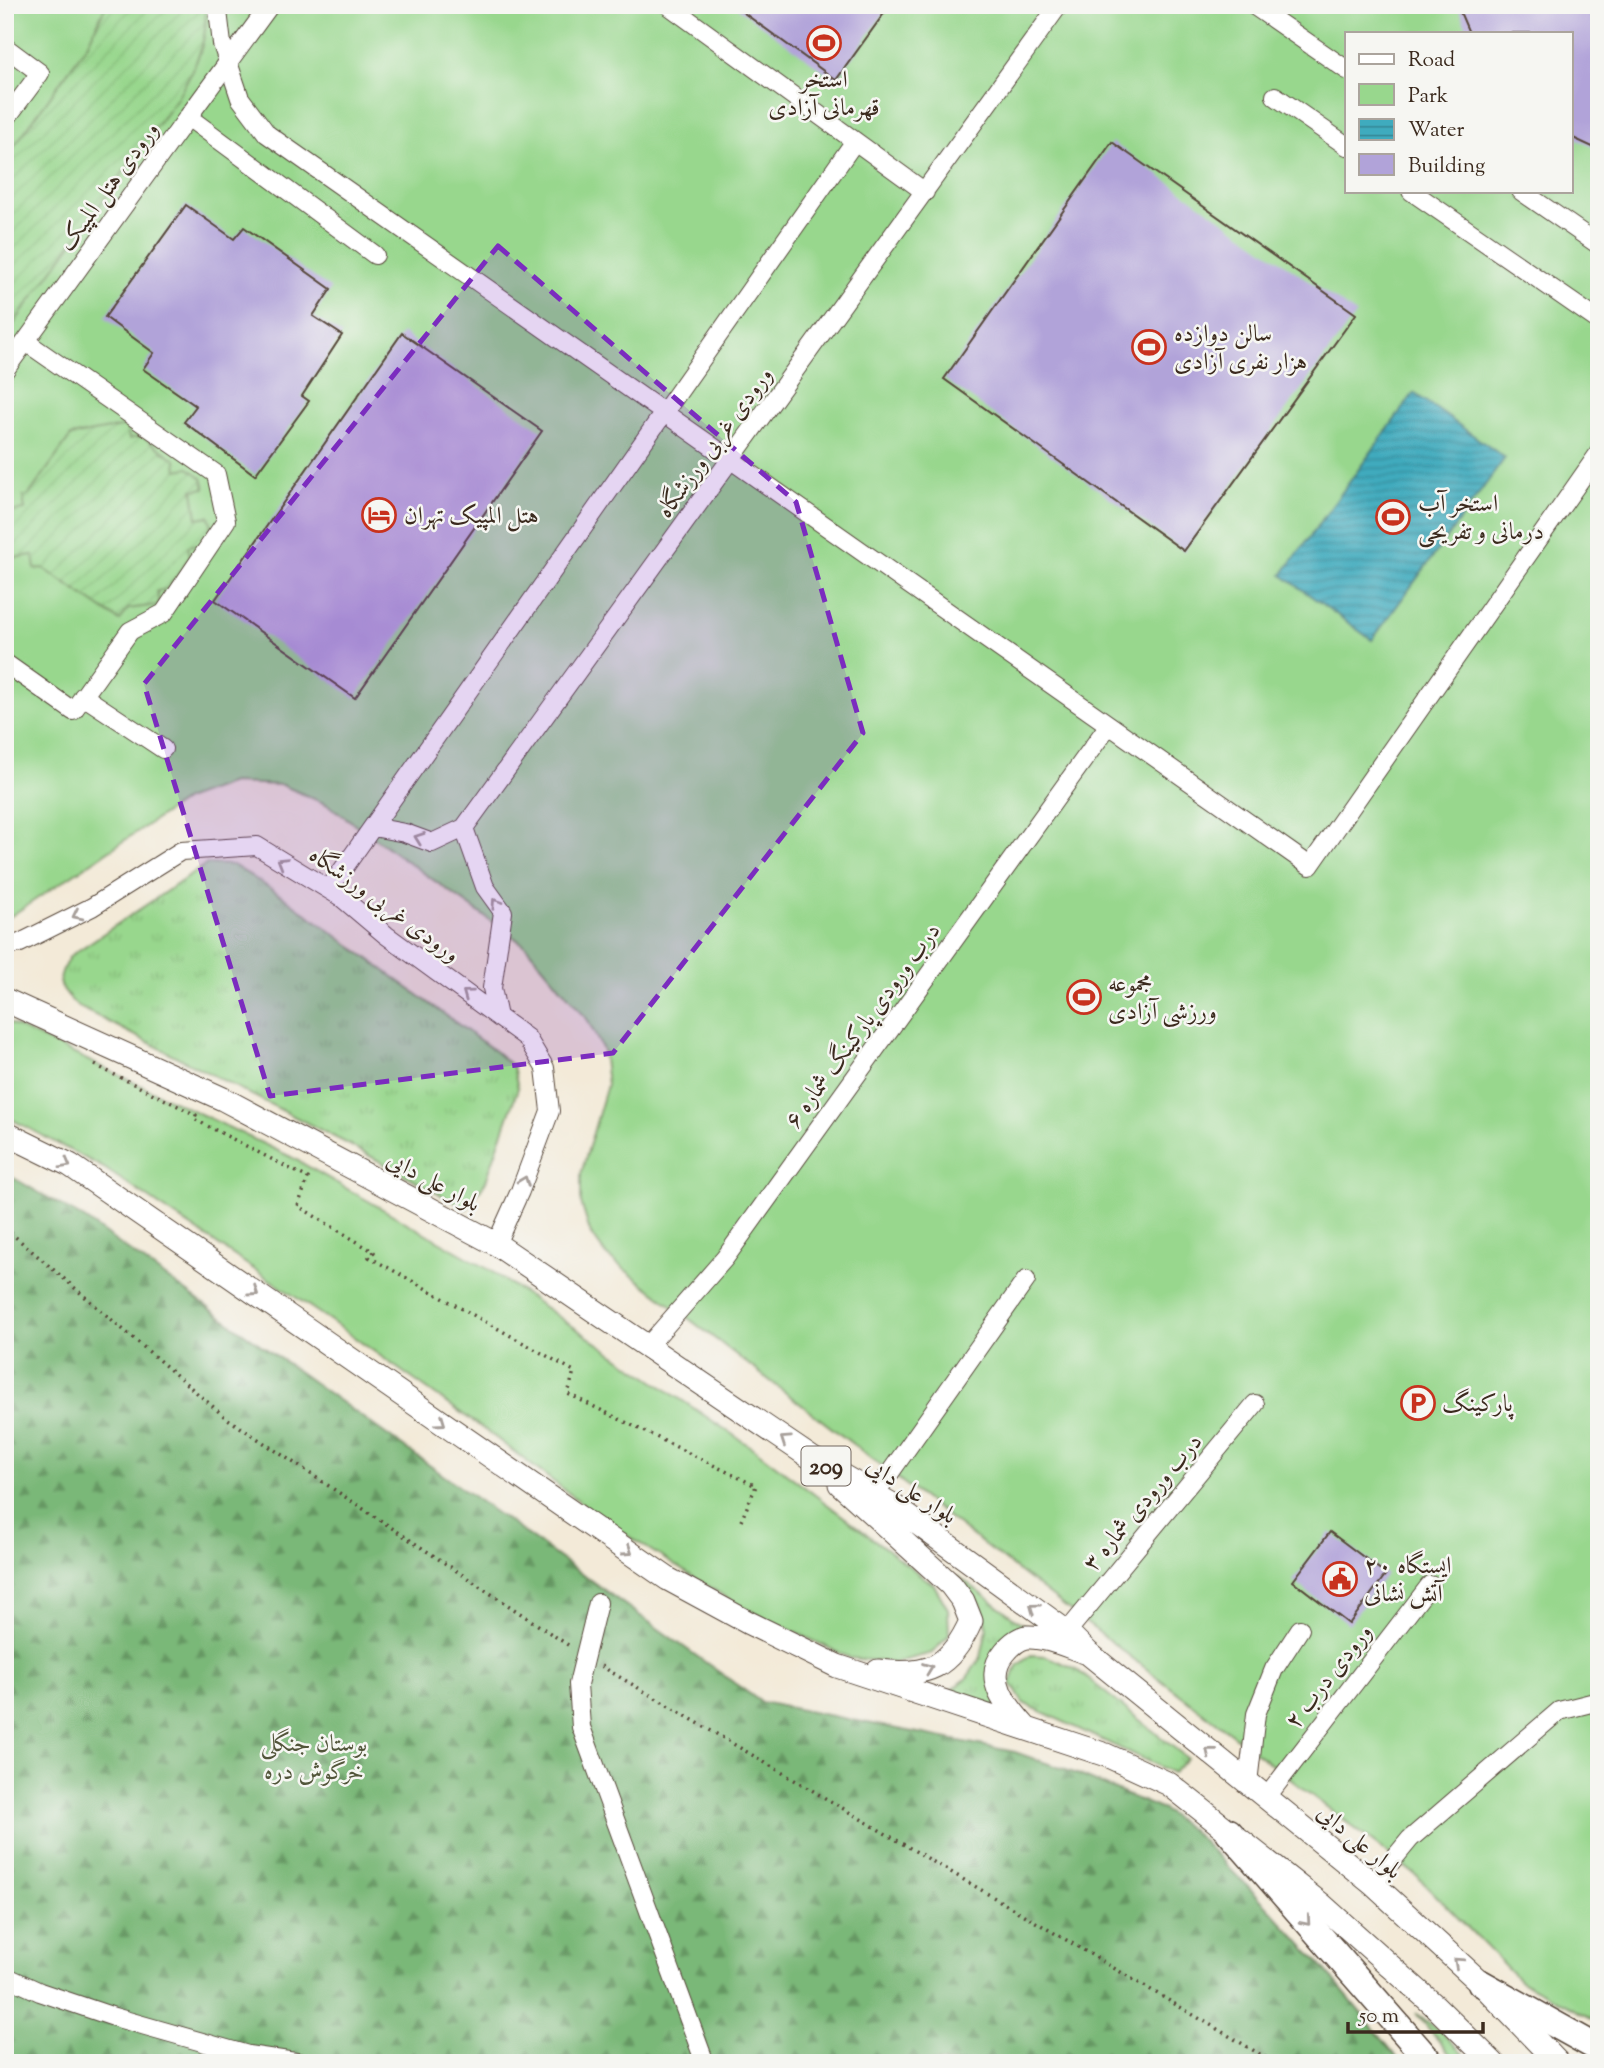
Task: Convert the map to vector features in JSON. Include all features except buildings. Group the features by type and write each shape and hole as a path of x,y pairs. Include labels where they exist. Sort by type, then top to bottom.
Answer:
{"highway":[{"path":"1229,1832 1431,2063"},
{"path":"1481,1983 1599,2049"}],"main road":[{"name":"بلوار علی دایی","path":"5,1000 223,1099 496,1244 813,1459 891,1504 1067,1632 1088,1653 1373,1884 1481,1983 1558,2063"},
{"path":"5,1133 70,1165 668,1578 749,1623 837,1665 1106,1755 1170,1784 1333,1914 1434,2005 1493,2063"},
{"path":"813,1459 951,1586 963,1601 971,1620 963,1639 944,1662 923,1672 894,1673 837,1665"},
{"path":"1027,1729 1003,1699 996,1684 1002,1656 1012,1644 1023,1637 1037,1637 1088,1653"}],"lane":[{"path":"188,117 270,5"},
{"path":"668,5 925,192"},
{"name":"ورودی غربی ورزشگاه","path":"373,827 405,833 432,843 464,828 1059,5"},
{"path":"1253,5 1345,69"},
{"path":"218,7 222,44 240,97 267,134 1310,866 1599,453"},
{"path":"5,47 40,73 5,120"},
{"path":"1275,96 1345,145"},
{"name":"ورودی هتل المپیک","path":"5,370 188,117 375,255"},
{"path":"329,890 855,141"},
{"path":"1412,192 1599,321"},
{"path":"1522,192 1599,245"},
{"path":"5,663 73,710 130,631 164,612 226,521 216,474 26,342"},
{"path":"83,696 163,749"},
{"name":"درب ورودی پارکینگ شماره ۶","path":"648,1347 725,1258 1108,726"},
{"path":"464,828 485,887 503,912 492,988 498,1017"},
{"name":"ورودی غربی ورزشگاه","path":"5,947 20,943 92,907 181,850 257,846 329,890 527,1038 545,1068 550,1111 520,1191 496,1244"},
{"path":"875,1494 1026,1280"},
{"name":"درب ورودی شماره ۳","path":"1067,1632 1255,1404"},
{"name":"ورودی درب ۲","path":"1257,1790 1430,1585"},
{"path":"598,1603 578,1684 581,1727 705,2063"},
{"path":"1257,1790 1256,1714 1274,1669 1300,1629"},
{"path":"1373,1884 1409,1839 1559,1711 1599,1700"},
{"path":"5,1976 40,1992 114,2017 248,2055 302,2063"}],"path":[{"path":"87,1061 196,1115 194,1119 308,1178 298,1206 374,1252 369,1258 574,1371 568,1394 756,1486 741,1521"},
{"path":"5,1228 225,1417 584,1656 1275,2063"}],"highlighted area":[{"path":"498,246 796,502 863,733 613,1053 270,1096 144,684"}],"green space":[{"name":"مجموعه ورزشی آزادی","path":"5,5 1599,5 1599,2022 1520,1981 1417,1876 607,1256 590,1232 581,1203 581,1174 607,1085 603,1050 587,1019 526,946 328,805 282,785 232,783 185,800 5,920"},
{"path":"106,5 205,5 203,43 195,65 177,98 5,336 5,159 87,45"},
{"path":"127,426 129,439 142,436 176,460 177,470 189,468 202,478 205,488 193,490 197,518 209,516 212,526 201,544 188,546 190,556 168,589 157,591 157,605 128,609 120,621 43,568 35,569 33,555 5,559 5,513 25,510 23,496 28,496 71,436"},
{"path":"207,864 233,865 281,895 513,1067 518,1088 486,1181 467,1209 346,1143 77,1006 65,994 60,977 70,956"},
{"path":"5,1021 291,1157 488,1269 757,1451 934,1585 948,1609 949,1635 932,1653 894,1663 850,1658 740,1606 612,1526 488,1432 328,1319 104,1168 5,1116"},
{"name":"بوستان جنگلی خرگوش دره","path":"5,1173 83,1218 761,1702 1015,1752 1077,1774 1163,1810 1192,1831 1268,1907 1323,1967 1402,2063 5,2063"},
{"path":"958,1576 1029,1629 996,1652 1001,1710 940,1698 966,1679 981,1657 987,1629 982,1607"},
{"path":"1031,1655 1046,1656 1076,1669 1187,1758 1173,1773 1023,1703 1011,1683 1017,1666"},
{"path":"1416,2013 1440,2031 1473,2063 1457,2063"}],"water":[{"name":"استخر آب درمانی و تفریحی","path":"1414,393 1505,458 1372,640 1282,575"}],"place":[{"name":"استخر قهرمانی آزادی","path":"824,43"},
{"name":"سالن دوازده هزار نفری آزادی","path":"1149,347"},
{"name":"هتل المپیک تهران","path":"379,515"},
{"name":"استخر آب درمانی و تفریحی","path":"1393,517"},
{"name":"مجموعه ورزشی آزادی","path":"1084,997"},
{"name":"پارکینگ","path":"1418,1403"},
{"name":"ایستگاه ۲۰ آتش نشانی","path":"1340,1579"}]}
